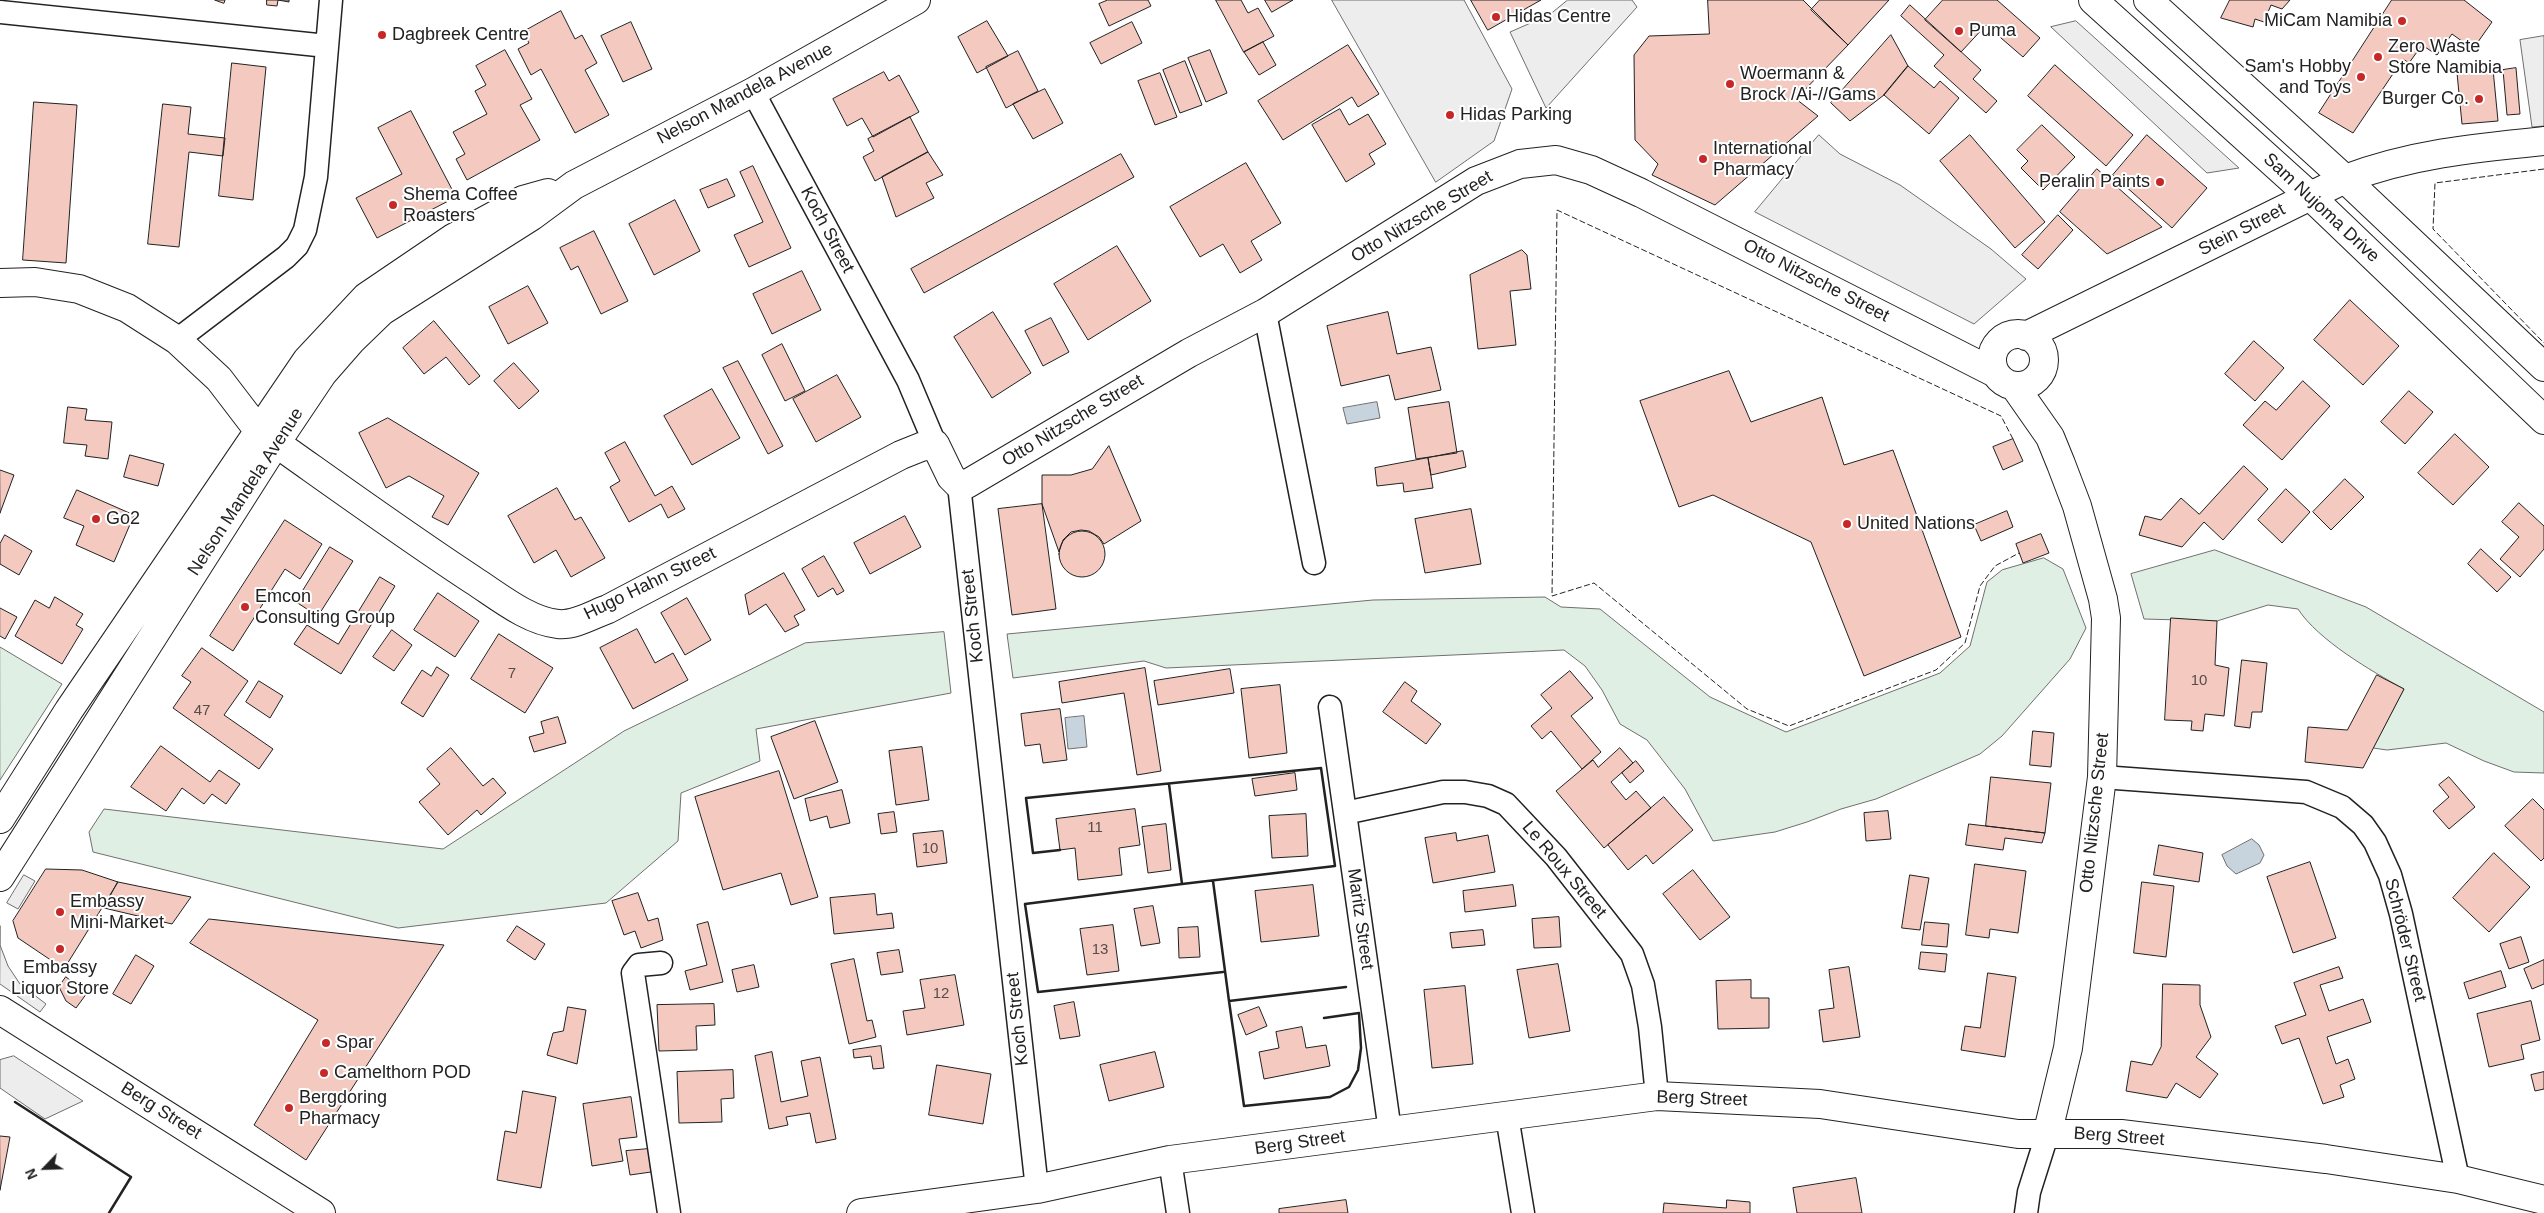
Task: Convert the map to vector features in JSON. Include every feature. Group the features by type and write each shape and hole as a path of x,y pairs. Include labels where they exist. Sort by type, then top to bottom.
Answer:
{"main road":[{"name":"Nelson Mandela Avenue","path":"0,819 69,710 267,436 350,340 382,311 532,216 574,185 753,92 916,0"},
{"name":"Sam Nujoma Drive","path":"2093,0 2310,196 2544,420"},
{"name":"Sam Nujoma Drive","path":"2148,0 2345,179 2544,367"},
{"name":"Stein Street","path":"2026,336 2345,179 2381,165 2422,155 2544,141"},
{"name":"Otto Nitzsche Street","path":"958,485 968,484 1172,363 1266,313 1476,181 1520,164 1556,160 1591,170 1641,193 1933,341 2002,369 2050,437 2077,506 2103,599 2106,618 2102,777 2068,1048 2046,1135"},
{"name":"Hugo Hahn Street","path":"0,283 34,282 79,289 127,308 177,340 219,379 267,436 428,550 508,602 539,620 559,624 582,619 608,609 901,456 921,447 935,444"},
{"name":"Stein Street","path":"2042,370 2090,305"},
{"path":"2012,335 2026,336 2039,344 2044,359 2042,370 2030,384 2002,369 2005,338 2012,335"},
{"name":"Otto Nitzsche Street","path":"2042,370 2050,437"},
{"name":"Nelson Mandela Avenue","path":"0,877 267,436"},
{"name":"Koch Street","path":"935,444 951,477 958,485"},
{"name":"Berg Street","path":"0,1010 321,1213"},
{"name":"Berg Street","path":"861,1213 1032,1201 1170,1160 1657,1096 1820,1104 2018,1134 2046,1135 2075,1132 2122,1134 2326,1159 2458,1179 2544,1200"}],"street":[{"path":"177,340 297,246 305,230 316,177 331,0"},
{"path":"0,12 327,46"},
{"name":"Koch Street","path":"753,92 908,380 935,444"},
{"path":"1266,313 1314,563"},
{"name":"Koch Street","path":"958,485 1032,1201"},
{"name":"Maritz Street","path":"1330,707 1390,1131"},
{"name":"Schröder Street","path":"2102,777 2306,792 2342,807 2363,825 2375,842 2390,875 2401,914 2458,1179"},
{"name":"Le Roux Street","path":"1345,813 1443,792 1465,792 1488,796 1506,804 1556,857 1632,954 1643,986 1650,1027 1657,1096"},
{"path":"662,963 640,965 633,973 669,1213"},
{"path":"1507,1116 1523,1213"},
{"path":"2026,1213 2029,1192 2046,1135"},
{"path":"1170,1160 1178,1213"}],"green space":[{"path":"2215,550 2366,607 2544,712 2544,773 2514,772 2484,761 2446,743 2387,750 2373,748 2404,689 2346,654 2318,632 2298,609 2268,605 2217,621 2144,619 2131,574"},
{"path":"2044,558 2063,569 2086,628 2070,659 2002,736 1980,754 1876,799 1775,832 1713,841 1685,789 1647,740 1620,724 1602,690 1585,666 1564,650 1166,668 1144,661 1013,678 1007,634 1373,600 1545,597 1561,607 1600,609 1710,697 1786,732 1940,673 1970,646 1987,582 2002,570"},
{"path":"944,632 951,693 756,729 760,761 681,793 678,841 606,903 398,928 93,852 89,832 104,809 443,849 624,731 805,643"},
{"path":"0,647 62,684 0,780"}],"shaded area":[{"name":"Hidas Parking","path":"1332,0 1464,0 1512,89 1494,141 1436,182"},
{"path":"1568,0 1632,0 1637,7 1546,108 1510,32 1549,15"},
{"path":"2076,21 2239,168 2207,173 2051,27"},
{"path":"2544,36 2544,126 2532,127 2520,40"},
{"path":"1819,135 1840,154 1900,185 1991,249 2026,279 1974,324 1755,212"},
{"path":"1377,402 1380,418 1347,424 1343,408"},
{"path":"1084,716 1087,747 1068,749 1065,718"},
{"path":"2252,839 2259,845 2264,855 2260,863 2236,874 2227,866 2222,855"},
{"path":"24,875 35,881 18,909 7,903"},
{"path":"0,945 8,966 20,984 46,1004 40,1012 0,984"},
{"path":"14,1056 83,1101 45,1119 0,1088 0,1060"}],"building":[{"path":"267,0 278,0 277,6 267,5"},
{"path":"1108,0 1148,0 1151,6 1109,26 1099,4"},
{"path":"1216,0 1241,0 1248,13 1258,8 1274,36 1244,52"},
{"path":"1265,0 1293,0 1272,12"},
{"name":"Hidas Centre","path":"1471,0 1541,0 1488,30"},
{"path":"1708,0 1803,0 1848,45 1796,99 1818,116 1715,205 1652,175 1658,164 1635,140 1634,55 1649,36 1709,34"},
{"path":"1820,0 1889,0 1848,45 1811,10"},
{"name":"Puma","path":"1943,0 1997,0 2040,38 2023,57 1986,25 1961,52 1925,20"},
{"path":"2230,0 2290,0 2282,9 2271,5 2264,22 2255,19 2253,27 2221,18"},
{"path":"2392,0 2464,0 2492,22 2473,49 2452,34 2437,55 2422,45 2409,63 2403,59 2353,133 2319,113"},
{"path":"1910,5 1981,70 1973,79 1997,101 1986,113 1934,66 1944,55 1901,16"},
{"path":"561,11 575,39 582,35 597,63 585,70 609,115 575,133 541,69 531,75 518,49 529,43 523,32"},
{"path":"987,21 1008,56 977,73 958,37"},
{"path":"631,22 652,69 623,82 601,36"},
{"path":"1132,22 1142,43 1101,64 1090,43"},
{"path":"1891,35 1908,66 1884,95 1850,121 1831,103"},
{"path":"1263,42 1276,65 1259,75 1244,52"},
{"path":"1348,45 1379,94 1358,107 1352,97 1283,140 1258,101"},
{"path":"505,50 532,99 520,105 540,140 467,180 456,159 465,154 453,132 487,114 475,91 486,85 476,66"},
{"path":"1210,50 1227,93 1206,102 1188,58"},
{"path":"1018,51 1038,91 1006,108 986,67"},
{"path":"1185,61 1202,105 1180,113 1163,70"},
{"path":"232,63 266,67 253,200 219,196"},
{"path":"2055,65 2133,135 2106,166 2028,96"},
{"path":"1908,66 1934,88 1940,81 1959,98 1929,134 1884,95"},
{"path":"2516,68 2520,114 2507,115 2503,70"},
{"path":"2493,69 2498,121 2462,124 2457,73"},
{"path":"884,72 889,81 899,75 919,112 873,137 862,118 847,126 833,99"},
{"path":"1160,73 1177,117 1155,125 1138,81"},
{"path":"1045,89 1063,123 1033,139 1013,104"},
{"path":"34,102 77,105 66,263 23,260"},
{"path":"163,104 191,107 188,134 225,138 223,156 189,152 179,247 148,244"},
{"path":"1340,109 1349,125 1368,114 1386,144 1369,154 1375,164 1346,182 1312,125"},
{"path":"411,111 456,197 377,238 356,198 402,174 378,128"},
{"path":"910,117 928,152 875,181 863,157 874,151 868,139"},
{"path":"2042,125 2075,157 2043,190 2021,168 2028,161 2017,150"},
{"path":"1970,135 2045,222 2015,248 1940,161"},
{"name":"Peralin Paints","path":"2147,135 2207,188 2172,228 2113,175"},
{"path":"928,152 943,175 926,183 934,198 896,217 882,177"},
{"path":"1121,154 1134,177 924,293 911,269"},
{"path":"1246,163 1281,223 1251,241 1262,260 1240,273 1223,244 1200,257 1170,207"},
{"path":"753,166 791,248 749,267 734,235 763,222 740,172"},
{"path":"2097,169 2162,227 2107,254 2060,212"},
{"path":"727,179 735,196 708,208 700,190"},
{"path":"675,200 700,251 654,275 629,224"},
{"path":"2058,215 2073,230 2038,269 2022,255"},
{"path":"594,231 628,301 601,314 578,266 571,270 560,248"},
{"path":"1117,246 1151,301 1088,340 1054,284"},
{"path":"1522,250 1527,255 1531,289 1510,291 1516,345 1478,349 1470,275"},
{"path":"802,271 821,310 772,334 753,294"},
{"path":"528,286 548,323 508,344 489,307"},
{"path":"2350,300 2399,346 2363,385 2314,340"},
{"path":"993,312 1031,373 992,398 954,337"},
{"path":"1388,312 1397,354 1431,347 1441,390 1395,400 1389,375 1341,386 1327,326"},
{"path":"1051,318 1069,352 1043,366 1025,331"},
{"path":"434,321 480,376 469,385 446,357 424,374 403,348"},
{"path":"2254,341 2284,368 2255,401 2225,374"},
{"path":"782,344 805,391 785,401 762,355"},
{"path":"738,361 783,446 768,454 723,368"},
{"path":"514,363 539,391 519,409 494,381"},
{"name":"United Nations","path":"1729,371 1751,422 1822,397 1844,465 1893,450 1961,637 1864,676 1811,542 1713,495 1679,507 1640,401"},
{"path":"837,375 861,417 816,442 793,399"},
{"path":"2303,381 2330,406 2282,460 2243,425 2265,401 2276,410"},
{"path":"712,389 740,438 692,465 664,416"},
{"path":"2409,391 2433,412 2405,444 2381,422"},
{"path":"1449,402 1457,453 1416,459 1408,408"},
{"path":"68,407 87,409 85,420 112,422 108,459 85,456 87,445 64,443"},
{"path":"388,418 479,473 448,525 432,517 444,496 409,476 386,488 359,433"},
{"path":"2455,434 2489,467 2453,505 2418,473"},
{"path":"2013,439 2023,461 2003,470 1993,447"},
{"path":"625,442 655,496 672,486 685,509 668,518 661,504 629,522 610,487 620,481 605,453"},
{"path":"1109,446 1141,521 1104,544 1099,537 1089,531 1071,532 1063,540 1059,552 1042,504 1042,475 1071,475 1092,469"},
{"path":"1463,451 1466,467 1431,475 1428,458"},
{"path":"130,455 164,464 158,486 124,477"},
{"path":"1428,458 1433,488 1404,492 1403,483 1377,486 1375,468"},
{"path":"2244,466 2268,489 2223,540 2204,522 2182,547 2139,535 2145,516 2161,520 2181,498 2199,514"},
{"path":"0,470 14,475 0,513"},
{"path":"2345,479 2364,497 2331,530 2313,512"},
{"path":"557,488 575,520 581,517 605,558 571,577 556,550 534,563 508,516"},
{"path":"2286,489 2310,512 2282,543 2258,520"},
{"path":"77,490 134,515 114,562 76,545 84,526 64,518"},
{"path":"2519,503 2544,526 2544,549 2520,577 2500,559 2519,537 2502,522"},
{"path":"1042,504 1056,609 1012,615 998,509"},
{"path":"1471,509 1481,564 1425,573 1415,519"},
{"path":"2007,511 2013,527 1981,541 1974,525"},
{"path":"905,516 921,547 870,574 854,543"},
{"name":"Emcon Consulting Group","path":"285,520 322,544 300,579 285,569 233,651 210,636"},
{"path":"1087,531 1091,532 1101,541 1104,545 1104,563 1095,573 1087,577 1077,577 1069,573 1060,563 1059,549 1063,541 1073,532"},
{"path":"2041,534 2049,553 2023,563 2016,544"},
{"path":"5,535 32,551 19,575 0,564 0,544"},
{"path":"330,547 353,561 318,616 296,602"},
{"path":"2481,549 2511,577 2497,592 2468,564"},
{"path":"824,556 844,591 837,595 833,588 818,597 802,569"},
{"path":"784,573 805,610 794,616 799,625 785,632 766,604 749,615 745,595"},
{"path":"380,577 395,586 341,674 294,644 307,625 338,644"},
{"path":"438,593 479,621 455,657 414,630"},
{"path":"55,597 83,614 76,625 83,629 62,664 15,636 35,600 49,608"},
{"path":"687,598 711,640 685,655 661,613"},
{"path":"0,608 17,617 5,639 0,636"},
{"path":"2171,618 2217,621 2215,665 2229,668 2224,716 2205,714 2203,731 2191,730 2192,721 2165,720"},
{"path":"637,629 655,663 673,653 688,680 633,709 600,648"},
{"path":"392,630 412,645 394,671 373,657"},
{"path":"499,634 553,668 525,713 471,679"},
{"path":"202,648 248,681 224,715 273,749 259,769 173,708 191,682 182,676"},
{"path":"2242,660 2267,663 2262,712 2252,712 2250,728 2235,726"},
{"path":"437,667 449,675 423,717 401,703 422,670 431,676"},
{"path":"1145,668 1161,771 1137,775 1124,693 1062,703 1059,682"},
{"path":"1230,669 1234,693 1158,705 1154,681"},
{"path":"1570,671 1593,698 1571,716 1601,752 1582,769 1551,731 1542,739 1531,726 1552,708 1541,695"},
{"path":"2377,675 2404,689 2363,768 2305,762 2308,727 2347,730"},
{"path":"259,681 283,696 270,718 246,702"},
{"path":"1405,682 1417,691 1411,701 1441,724 1426,744 1383,712"},
{"path":"1280,685 1287,753 1249,758 1241,689"},
{"path":"1060,709 1067,760 1043,763 1040,744 1025,746 1021,714"},
{"path":"558,717 566,743 534,752 529,737 544,733 541,722"},
{"path":"815,721 838,782 794,799 771,737"},
{"path":"2033,731 2054,733 2051,767 2030,765"},
{"path":"161,746 210,782 219,770 240,784 226,804 212,794 204,804 182,788 166,811 131,787"},
{"path":"922,747 929,800 896,805 889,751"},
{"path":"451,748 483,786 493,778 506,793 481,815 477,810 448,835 419,802 440,784 427,769"},
{"path":"1620,748 1633,763 1611,782 1626,800 1636,791 1651,808 1604,848 1556,791 1593,760 1598,767"},
{"path":"1636,761 1644,771 1630,783 1622,773"},
{"path":"779,771 818,897 791,905 781,873 723,890 695,797"},
{"path":"1295,773 1297,790 1255,796 1252,779"},
{"path":"1991,777 2051,783 2045,833 1986,826"},
{"path":"2449,777 2475,807 2449,829 2433,811 2449,797 2439,785"},
{"path":"842,790 850,823 830,828 827,816 810,821 805,799"},
{"path":"1664,797 1693,830 1653,864 1646,855 1628,870 1608,845"},
{"path":"2533,799 2544,810 2544,858 2541,861 2505,826"},
{"path":"1135,809 1140,845 1119,848 1122,875 1078,880 1075,848 1060,850 1056,819"},
{"path":"1888,811 1891,839 1866,841 1864,813"},
{"path":"894,812 897,832 881,834 878,814"},
{"path":"1306,814 1308,856 1272,858 1269,816"},
{"path":"1166,824 1171,870 1148,873 1142,827"},
{"path":"1969,824 2045,833 2042,843 2005,838 2003,850 1966,845"},
{"path":"943,831 947,863 917,867 913,834"},
{"path":"1456,833 1457,841 1488,835 1495,872 1433,883 1425,838"},
{"path":"2159,845 2203,853 2199,882 2154,875"},
{"path":"2494,853 2530,887 2489,932 2453,898"},
{"path":"2310,862 2336,938 2293,953 2267,877"},
{"path":"1975,864 2026,871 2018,933 1990,929 1989,938 1966,935"},
{"path":"46,869 82,870 118,882 64,969 18,938 13,921"},
{"path":"1693,870 1730,917 1700,940 1663,894"},
{"path":"1910,875 1929,878 1920,930 1902,928"},
{"path":"118,882 191,897 172,924 104,908"},
{"path":"2142,882 2174,886 2166,957 2134,953"},
{"path":"1313,885 1319,936 1261,942 1255,891"},
{"path":"1513,885 1516,906 1465,912 1463,891"},
{"path":"638,893 648,921 658,918 663,940 641,948 635,931 624,935 612,901"},
{"path":"875,894 877,915 892,913 894,928 834,934 830,898"},
{"path":"1153,906 1160,943 1141,946 1134,909"},
{"path":"1559,917 1561,947 1534,948 1532,919"},
{"name":"Camelthorn POD","path":"209,919 444,945 306,1160 254,1125 318,1020 190,943"},
{"path":"708,922 723,982 690,990 685,971 707,965 697,925"},
{"path":"1925,922 1949,924 1947,947 1922,945"},
{"path":"1113,925 1119,971 1087,975 1080,929"},
{"path":"517,926 545,944 535,960 507,941"},
{"path":"1198,927 1200,957 1179,958 1178,928"},
{"path":"1483,930 1485,945 1452,948 1450,933"},
{"path":"2521,937 2529,962 2509,969 2500,944"},
{"path":"899,950 903,972 881,975 877,953"},
{"path":"1921,952 1947,954 1945,972 1919,969"},
{"path":"136,955 154,966 131,1004 113,994"},
{"path":"854,959 867,1021 872,1020 876,1037 849,1044 831,964"},
{"path":"2544,960 2544,984 2532,989 2524,969"},
{"path":"1558,964 1570,1031 1529,1038 1517,970"},
{"path":"754,965 759,987 737,992 732,970"},
{"path":"1849,967 1860,1037 1823,1042 1819,1010 1834,1008 1829,970"},
{"path":"2339,967 2343,978 2320,985 2329,1011 2363,999 2371,1022 2327,1037 2336,1064 2348,1059 2355,1079 2340,1085 2344,1097 2323,1104 2299,1038 2282,1044 2275,1026 2306,1015 2294,983"},
{"path":"2501,971 2506,987 2469,999 2464,983"},
{"path":"1988,973 2016,977 2005,1057 1961,1050 1965,1026 1980,1028"},
{"path":"955,975 964,1025 907,1035 903,1011 925,1008 920,980"},
{"path":"66,977 87,993 76,1008 66,1001 59,987"},
{"path":"1751,980 1751,998 1769,998 1769,1028 1718,1029 1716,981"},
{"path":"2163,984 2200,985 2200,1005 2211,1037 2196,1057 2218,1074 2200,1098 2176,1083 2167,1098 2126,1091 2131,1061 2152,1065 2161,1047"},
{"path":"1465,986 1473,1064 1432,1068 1424,990"},
{"path":"2531,1001 2540,1040 2521,1045 2524,1059 2489,1067 2477,1014"},
{"path":"1074,1002 1080,1036 1060,1039 1054,1006"},
{"path":"714,1004 715,1025 696,1026 697,1050 659,1051 657,1005"},
{"path":"568,1007 586,1010 577,1064 547,1055 553,1033 563,1031"},
{"path":"1259,1007 1267,1026 1246,1035 1238,1015"},
{"path":"1302,1027 1306,1048 1326,1045 1330,1066 1264,1079 1259,1052 1279,1048 1276,1032"},
{"path":"881,1046 884,1068 873,1069 871,1056 854,1058 853,1050"},
{"path":"772,1052 781,1102 808,1096 801,1061 820,1057 836,1139 816,1143 810,1113 786,1117 788,1125 769,1129 755,1056"},
{"path":"1155,1052 1164,1087 1109,1101 1100,1065"},
{"path":"937,1065 991,1074 983,1124 929,1115"},
{"path":"733,1070 734,1098 721,1099 722,1122 679,1123 677,1072"},
{"path":"2544,1072 2544,1089 2535,1091 2531,1075"},
{"path":"523,1091 556,1097 541,1188 497,1180 505,1131 516,1133"},
{"path":"631,1097 637,1137 619,1139 623,1161 592,1166 583,1104"},
{"path":"0,1136 10,1137 0,1190"},
{"path":"648,1149 651,1172 630,1175 626,1151"},
{"path":"1856,1178 1862,1213 1797,1213 1793,1188"},
{"path":"1346,1200 1348,1213 1279,1213 1279,1209"},
{"path":"1727,1200 1750,1202 1750,1213 1663,1213 1664,1203 1726,1208"}],"fence":[{"path":"2544,169 2435,183 2433,229 2544,343"},
{"path":"2013,439 2001,416 1557,210 1552,596 1594,583 1747,709 1789,726 1936,670 1965,643 1980,586 1995,566 2019,553"}],"wall":[{"path":"1060,850 1033,853 1026,798 1321,768 1335,866 1182,884 1169,784"},
{"path":"1213,881 1229,1001 1346,987"},
{"path":"1182,884 1025,904 1038,992 1223,972"},
{"path":"1229,1001 1244,1106 1330,1097 1349,1087 1358,1070 1361,1048 1359,1013 1324,1018"},
{"path":"15,1102 131,1177 109,1213"}],"place":[{"name":"Hidas Centre","path":"1496,17"},
{"name":"MiCam Namibia","path":"2402,21"},
{"name":"Puma","path":"1959,31"},
{"name":"Dagbreek Centre","path":"382,35"},
{"name":"Zero Waste Store Namibia","path":"2378,57"},
{"name":"Sam's Hobby and Toys","path":"2361,77"},
{"name":"Woermann & Brock /Ai-//Gams","path":"1730,84"},
{"name":"Burger Co.","path":"2479,99"},
{"name":"Hidas Parking","path":"1450,115"},
{"name":"International Pharmacy","path":"1703,159"},
{"name":"Peralin Paints","path":"2160,182"},
{"name":"Shema Coffee Roasters","path":"393,205"},
{"name":"Go2","path":"96,519"},
{"name":"United Nations","path":"1847,524"},
{"name":"Emcon Consulting Group","path":"245,607"},
{"name":"Embassy Mini-Market","path":"60,912"},
{"name":"Embassy Liquor Store","path":"60,949"},
{"name":"Spar","path":"326,1043"},
{"name":"Camelthorn POD","path":"324,1073"},
{"name":"Bergdoring Pharmacy","path":"289,1108"}]}
